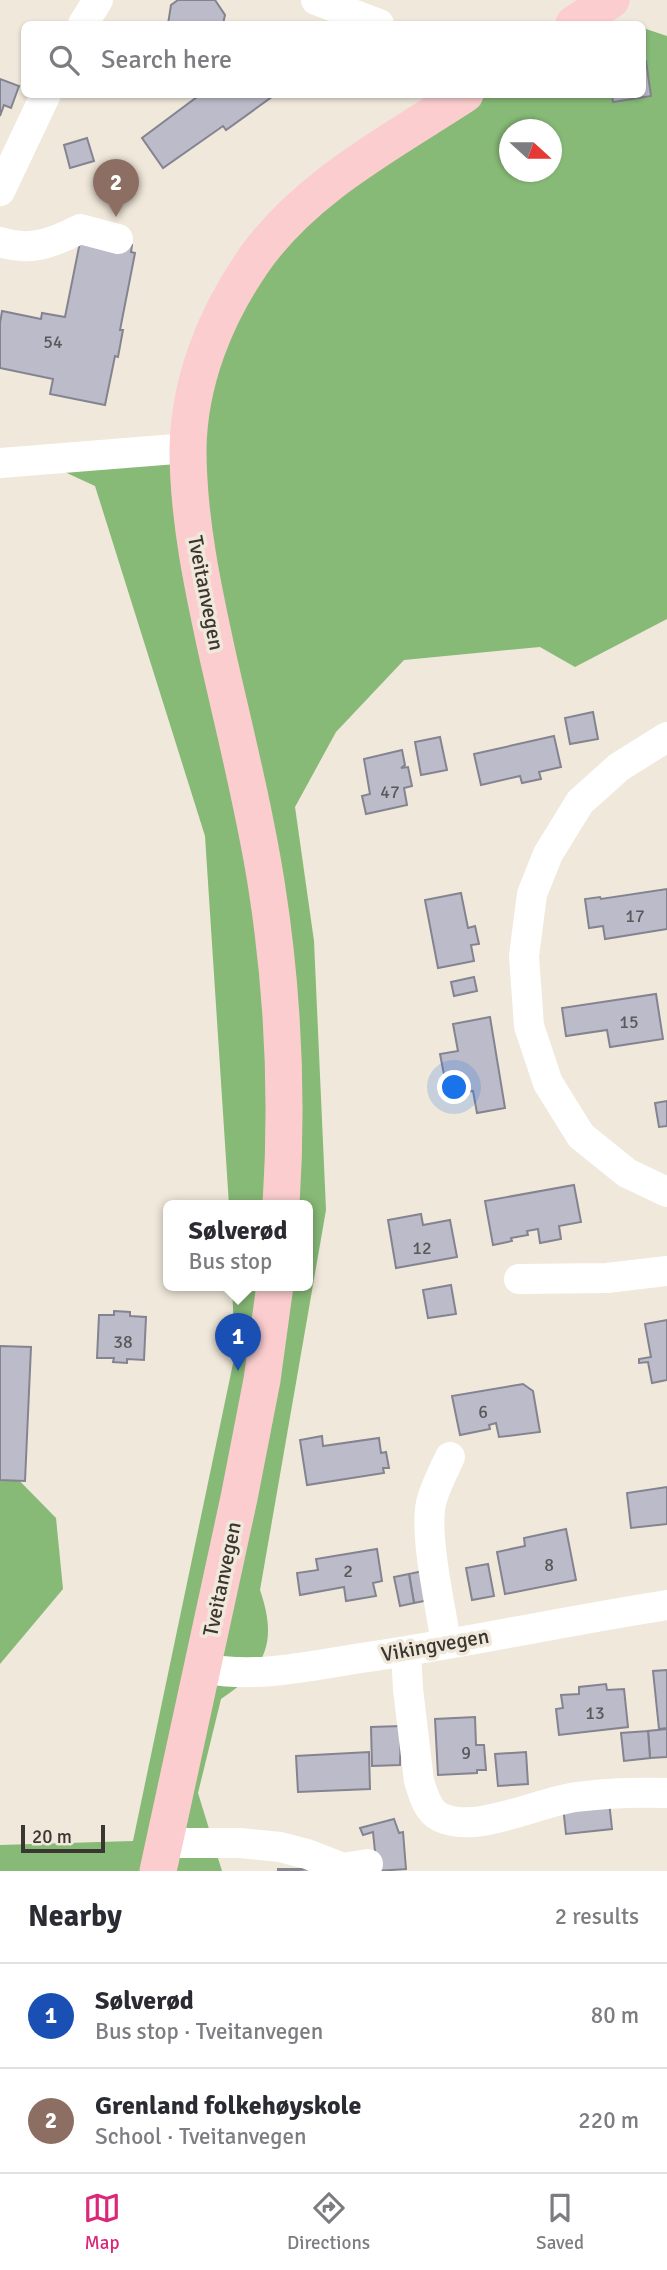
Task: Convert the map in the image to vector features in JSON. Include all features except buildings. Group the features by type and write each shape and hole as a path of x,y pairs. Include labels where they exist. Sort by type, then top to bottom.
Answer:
{"main road":[{"path":"579,21 611,0"},
{"name":"Tveitanvegen","path":"282,1200 283,1065 275,942 251,800 205,601 193,527 188,448 198,378 211,337 230,298 253,260 286,220 327,185 459,98"},
{"name":"Tveitanvegen","path":"161,1857 249,1450 274,1291"}],"street":[{"path":"85,21 98,0"},
{"path":"316,0 371,21"},
{"path":"0,191 44,98"},
{"path":"0,242 34,247 55,242 80,229 118,239"},
{"path":"0,463 188,448"},
{"path":"667,737 619,767 580,802 548,854 532,894 524,956 529,1026 548,1083 581,1136 627,1173 667,1192"},
{"path":"519,1279 607,1278 667,1271"},
{"path":"446,1643 429,1515 438,1484 450,1458"},
{"name":"Vikingvegen","path":"203,1668 243,1674 286,1670 406,1652 667,1605"},
{"path":"406,1652 419,1781 432,1811 440,1818 460,1822 483,1821 573,1797 635,1792 667,1793"},
{"path":"161,1857 240,1843 280,1847 343,1868 368,1864"}],"green space":[{"path":"646,29 667,36 667,619 575,667 540,647 404,660 336,732 295,807 314,941 326,1210 313,1285 313,1200 229,1200 205,836 95,486 43,462 192,457 216,338 308,205 465,98 646,98"},
{"path":"232,1291 312,1291 260,1590 268,1625 264,1653 249,1677 221,1699 198,1793 222,1871 0,1871 0,1845 133,1841 235,1354"},
{"path":"0,1461 56,1518 63,1589 0,1664"}],"place":[{"name":"Grenland folkehøyskole","path":"116,217"},
{"name":"Sølverød","path":"238,1371"}]}
